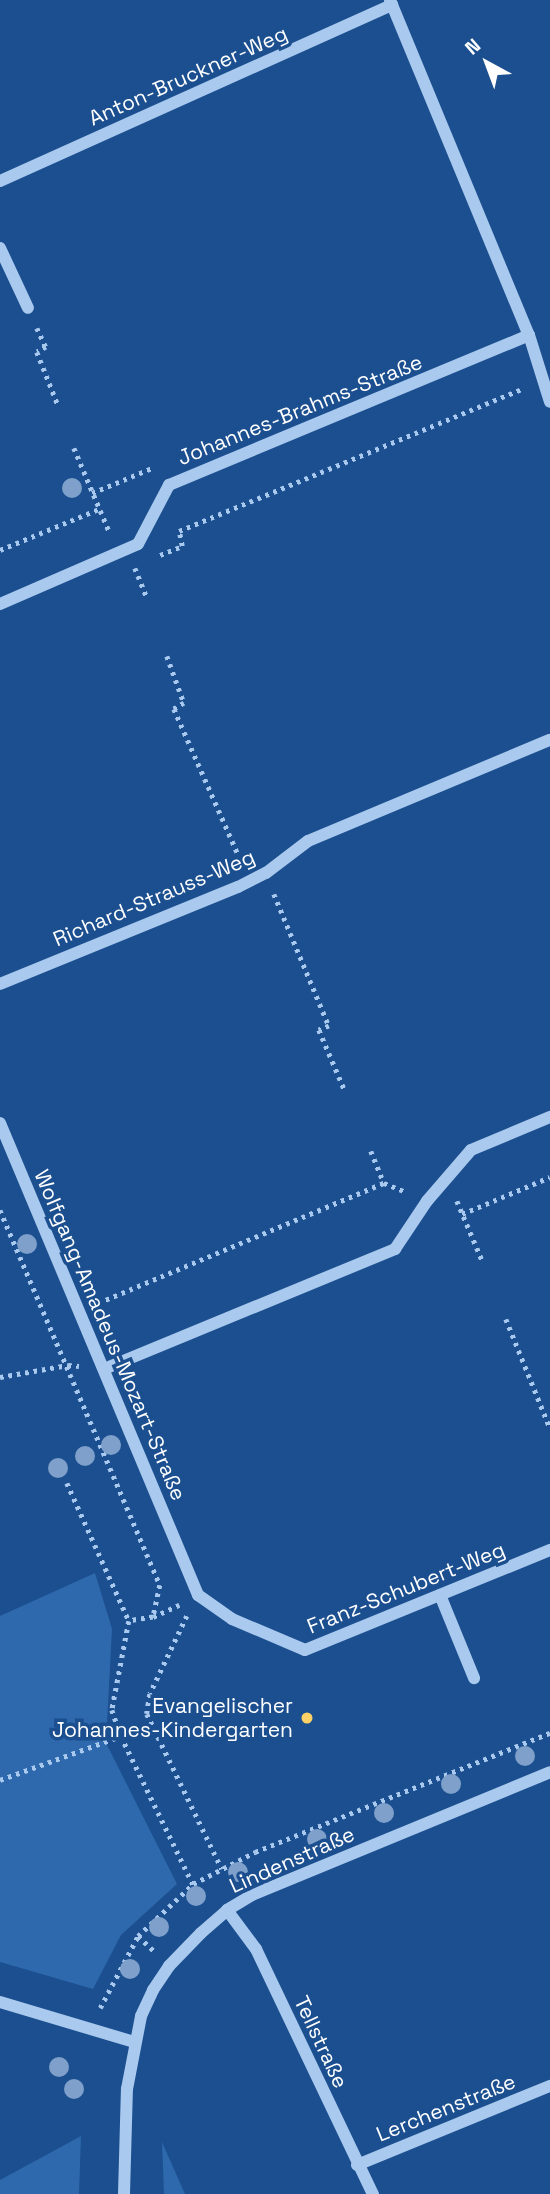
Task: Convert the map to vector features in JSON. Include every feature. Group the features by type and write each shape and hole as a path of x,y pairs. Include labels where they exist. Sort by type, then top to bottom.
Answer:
{"street":[{"name":"Anton-Bruckner-Weg","path":"0,181 391,3"},
{"path":"391,3 529,335 550,402"},
{"path":"0,248 28,308"},
{"name":"Johannes-Brahms-Straße","path":"0,604 138,544 169,485 529,335"},
{"path":"537,366 550,360"},
{"name":"Richard-Strauss-Weg","path":"0,984 266,873 308,841 550,740"},
{"path":"104,1369 395,1249 427,1201 471,1150 550,1117"},
{"name":"Wolfgang-Amadeus-Mozart-Straße","path":"0,1123 198,1595"},
{"name":"Franz-Schubert-Weg","path":"198,1595 232,1619 305,1650 550,1550"},
{"path":"440,1595 474,1678"},
{"name":"Lindenstraße","path":"124,2194 124,2132 134,2042 153,1990 169,1966 227,1910 297,1876 550,1772"},
{"name":"Tellstraße","path":"227,1910 256,1948 373,2194"},
{"path":"0,2002 93,2032 134,2042"},
{"name":"Lerchenstraße","path":"357,2165 550,2086"}],"path":[{"path":"28,308 46,347 37,352 58,405"},
{"path":"158,556 182,546 179,531 494,398 542,382"},
{"path":"75,447 125,569 146,561"},
{"path":"0,550 99,509"},
{"path":"134,565 147,598"},
{"path":"167,656 184,704 174,709 238,859 266,873 329,1026 319,1030 345,1091"},
{"path":"371,1151 384,1183 427,1201"},
{"path":"447,1177 482,1260"},
{"path":"462,1214 550,1177"},
{"path":"78,1311 384,1183"},
{"path":"0,1210 160,1584 153,1617 129,1621"},
{"path":"506,1320 550,1428"},
{"path":"0,1377 68,1365 104,1369"},
{"path":"67,1483 129,1621 112,1710 121,1736 193,1884"},
{"path":"198,1595 155,1684 147,1714 222,1869"},
{"path":"93,2032 103,1997 138,1936 193,1884 255,1852 550,1733"},
{"path":"0,1780 121,1736"}],"shaded area":[{"path":"95,1573 112,1629 106,1743 177,1884 121,1935 93,1989 0,1962 0,1616"},
{"path":"81,2136 79,2194 0,2194 0,2180"},
{"path":"162,2142 185,2194 164,2194"}],"place":[{"name":"Evangelischer Johannes-Kindergarten","path":"307,1718"}]}
